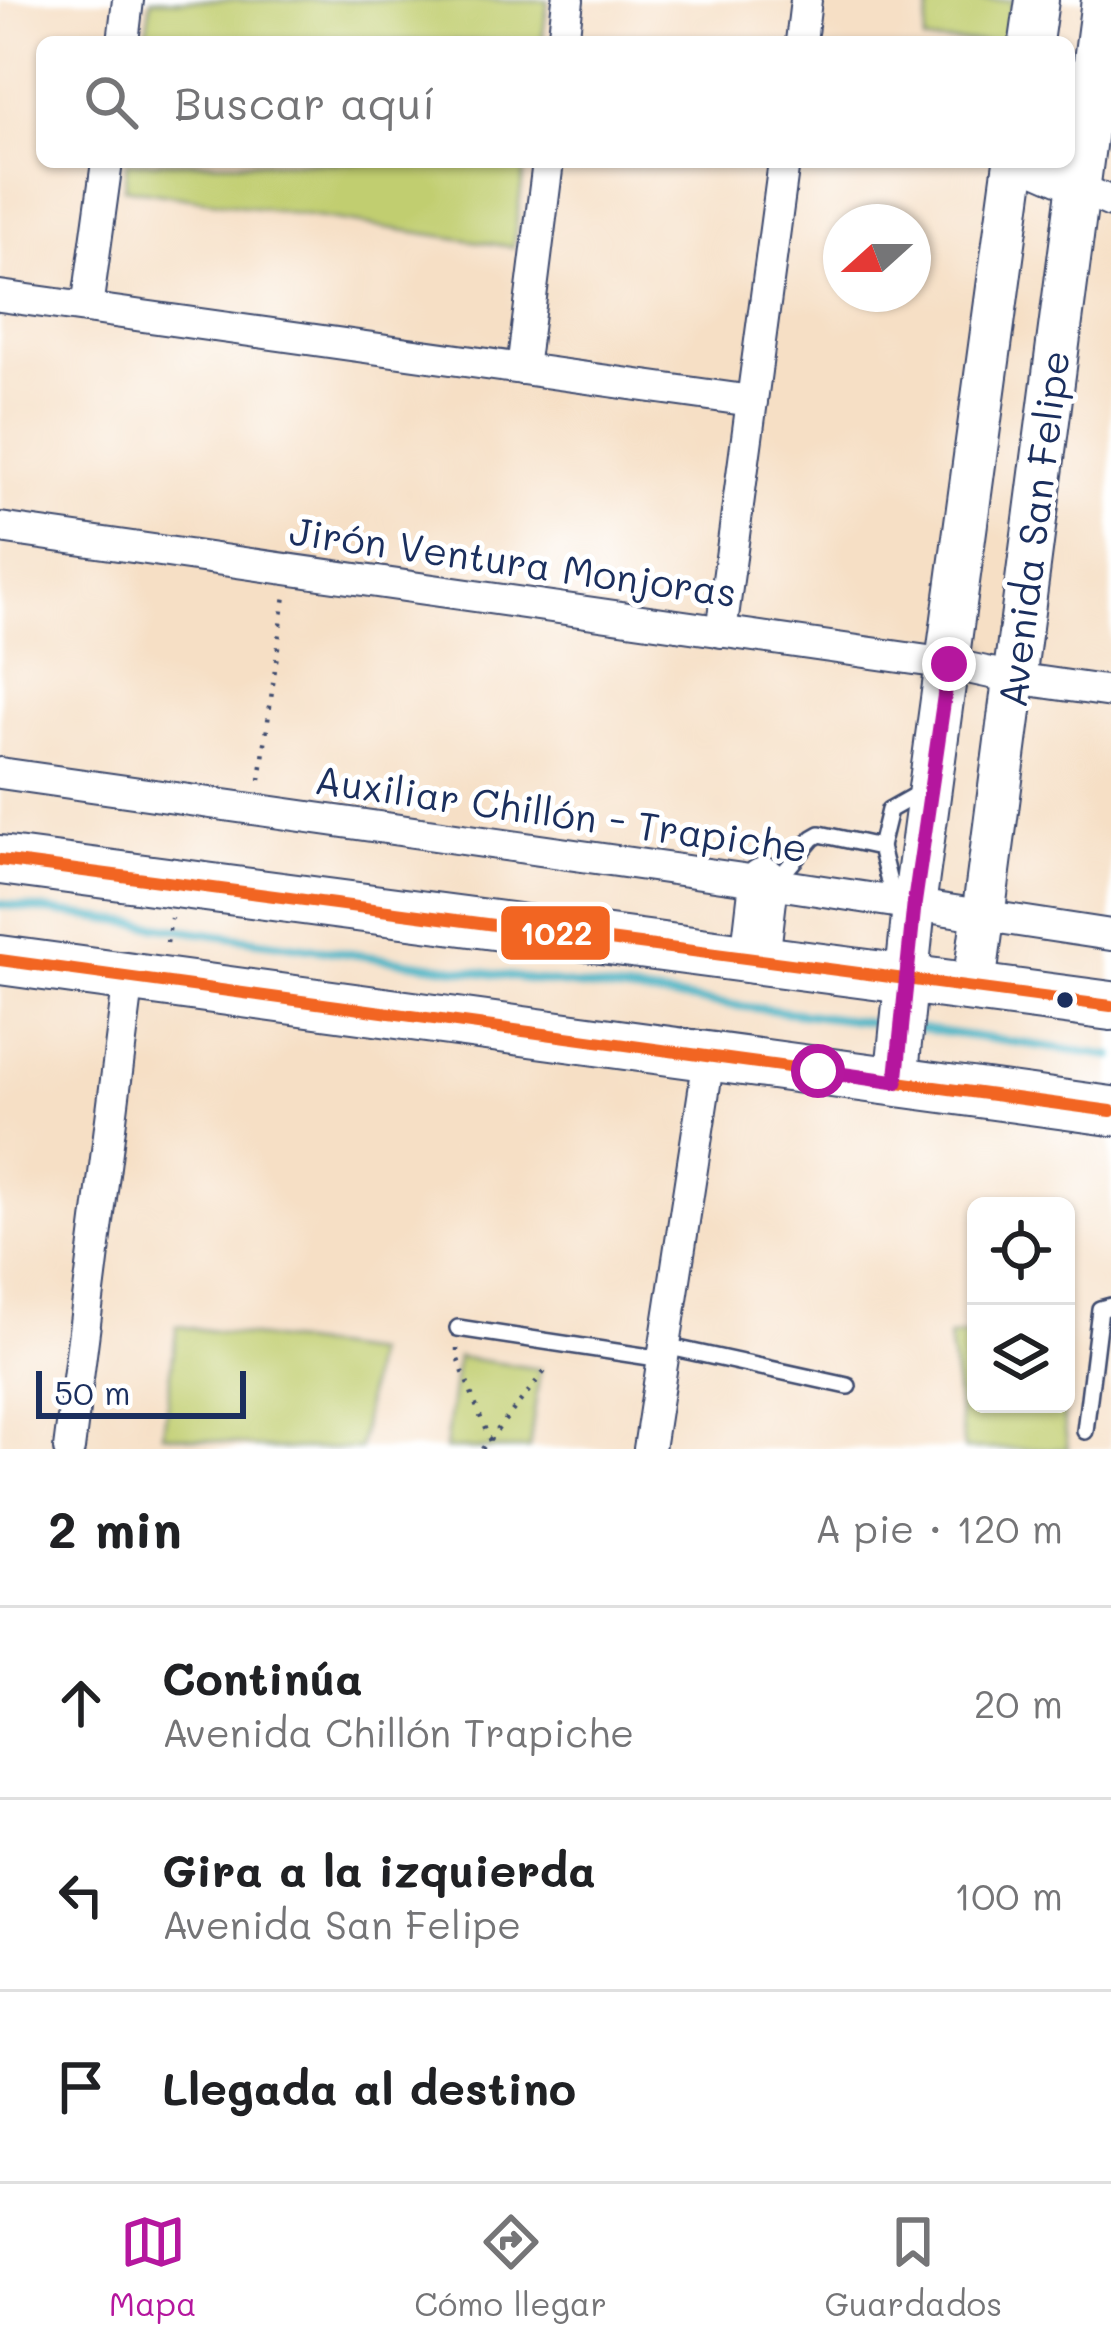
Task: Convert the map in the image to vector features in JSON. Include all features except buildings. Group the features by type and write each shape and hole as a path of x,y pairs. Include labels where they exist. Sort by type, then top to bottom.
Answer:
{"main road":[{"path":"1032,36 1037,0"},
{"name":"Avenida San Felipe","path":"974,986 1014,678 1094,195 1103,0"},
{"name":"Avenida San Felipe","path":"896,1082 907,977 904,904 931,788 1016,168"},
{"path":"0,860 1111,1006"},
{"path":"755,959 769,883"},
{"path":"0,960 1111,1111"}],"street":[{"path":"124,36 128,0"},
{"path":"564,36 568,0"},
{"path":"802,36 806,0"},
{"path":"87,308 106,168"},
{"path":"521,369 547,168"},
{"path":"721,632 783,168"},
{"path":"1031,168 1094,195"},
{"path":"0,296 752,401"},
{"name":"Jirón Ventura Monjoras","path":"0,528 949,664 1111,692"},
{"name":"Auxiliar Chillón - Trapiche","path":"0,773 1111,935"},
{"path":"69,1449 145,980"},
{"path":"649,1449 710,1058"}],"lane":[{"path":"904,904 880,847 889,810 931,788"},
{"path":"769,883 820,834 880,847"},
{"path":"1085,1431 1100,1310 1111,1306"},
{"path":"458,1328 664,1353 848,1386"}],"path":[{"path":"256,809 289,569"},
{"path":"145,980 176,883"},
{"path":"458,1328 457,1357 493,1449"},
{"path":"482,1449 544,1372 548,1342"}],"green space":[{"path":"151,0 548,0 543,36 146,36"},
{"path":"930,0 1013,0 1008,36 925,36"},
{"path":"126,168 524,168 513,247 124,188"},
{"path":"177,1326 373,1353 360,1449 270,1449 163,1434"},
{"path":"967,1335 967,1413 1063,1413 1068,1449 964,1449 949,1337"},
{"path":"457,1357 540,1369 529,1449 445,1449"}],"waterway":[{"path":"0,904 555,983 892,1025"},
{"path":"915,1028 1111,1056"}],"transit line":[{"name":"1022","path":"0,860 1111,1006"},
{"name":"1022","path":"0,960 1111,1111"}],"route":[{"path":"818,1071 896,1082 914,906 949,664"}]}
